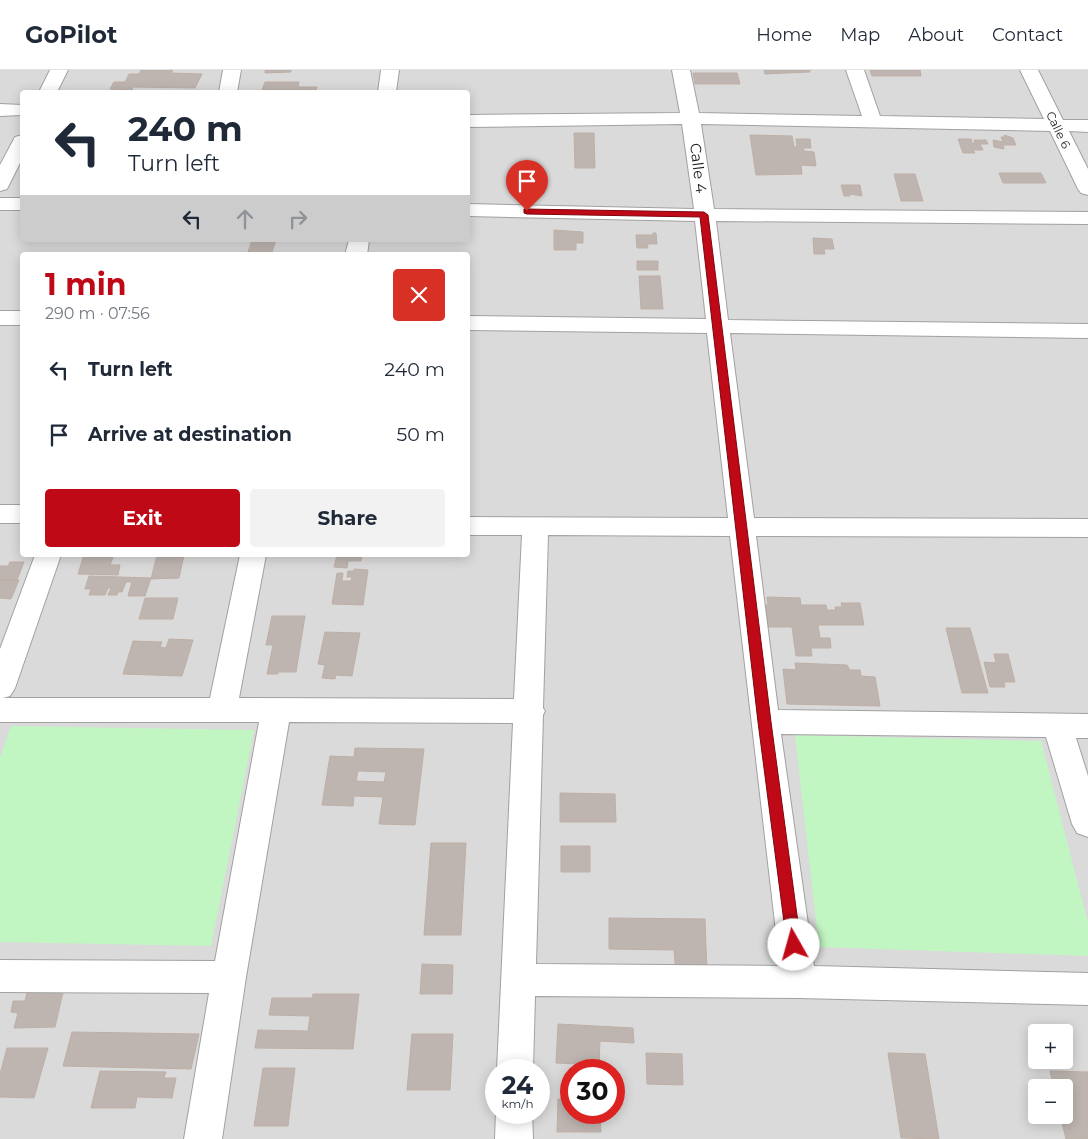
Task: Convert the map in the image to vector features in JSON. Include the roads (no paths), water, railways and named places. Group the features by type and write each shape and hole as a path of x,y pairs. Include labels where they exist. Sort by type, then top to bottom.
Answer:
{"street":[{"path":"49,90 59,70"},
{"path":"228,90 232,70"},
{"path":"387,90 390,70"},
{"name":"Calle 4","path":"681,70 697,150 743,527 764,722 799,982"},
{"path":"855,70 873,122"},
{"name":"Calle 6","path":"1029,70 1088,190"},
{"path":"0,110 20,110"},
{"path":"470,121 690,118 1088,126"},
{"path":"0,185 20,145"},
{"path":"0,204 20,204"},
{"path":"470,210 704,215 1088,218"},
{"path":"0,318 20,318"},
{"path":"470,323 1088,332"},
{"path":"0,514 20,514"},
{"path":"470,526 1088,528"},
{"path":"515,1059 530,710 535,526"},
{"path":"0,688 47,557"},
{"path":"222,711 252,557"},
{"path":"0,710 530,710"},
{"path":"203,1139 229,976 276,710"},
{"path":"764,722 1088,726"},
{"path":"1057,726 1088,824"},
{"path":"0,976 229,976"},
{"path":"518,980 799,982 1088,989"},
{"path":"514,1124 514,1139"}]}
